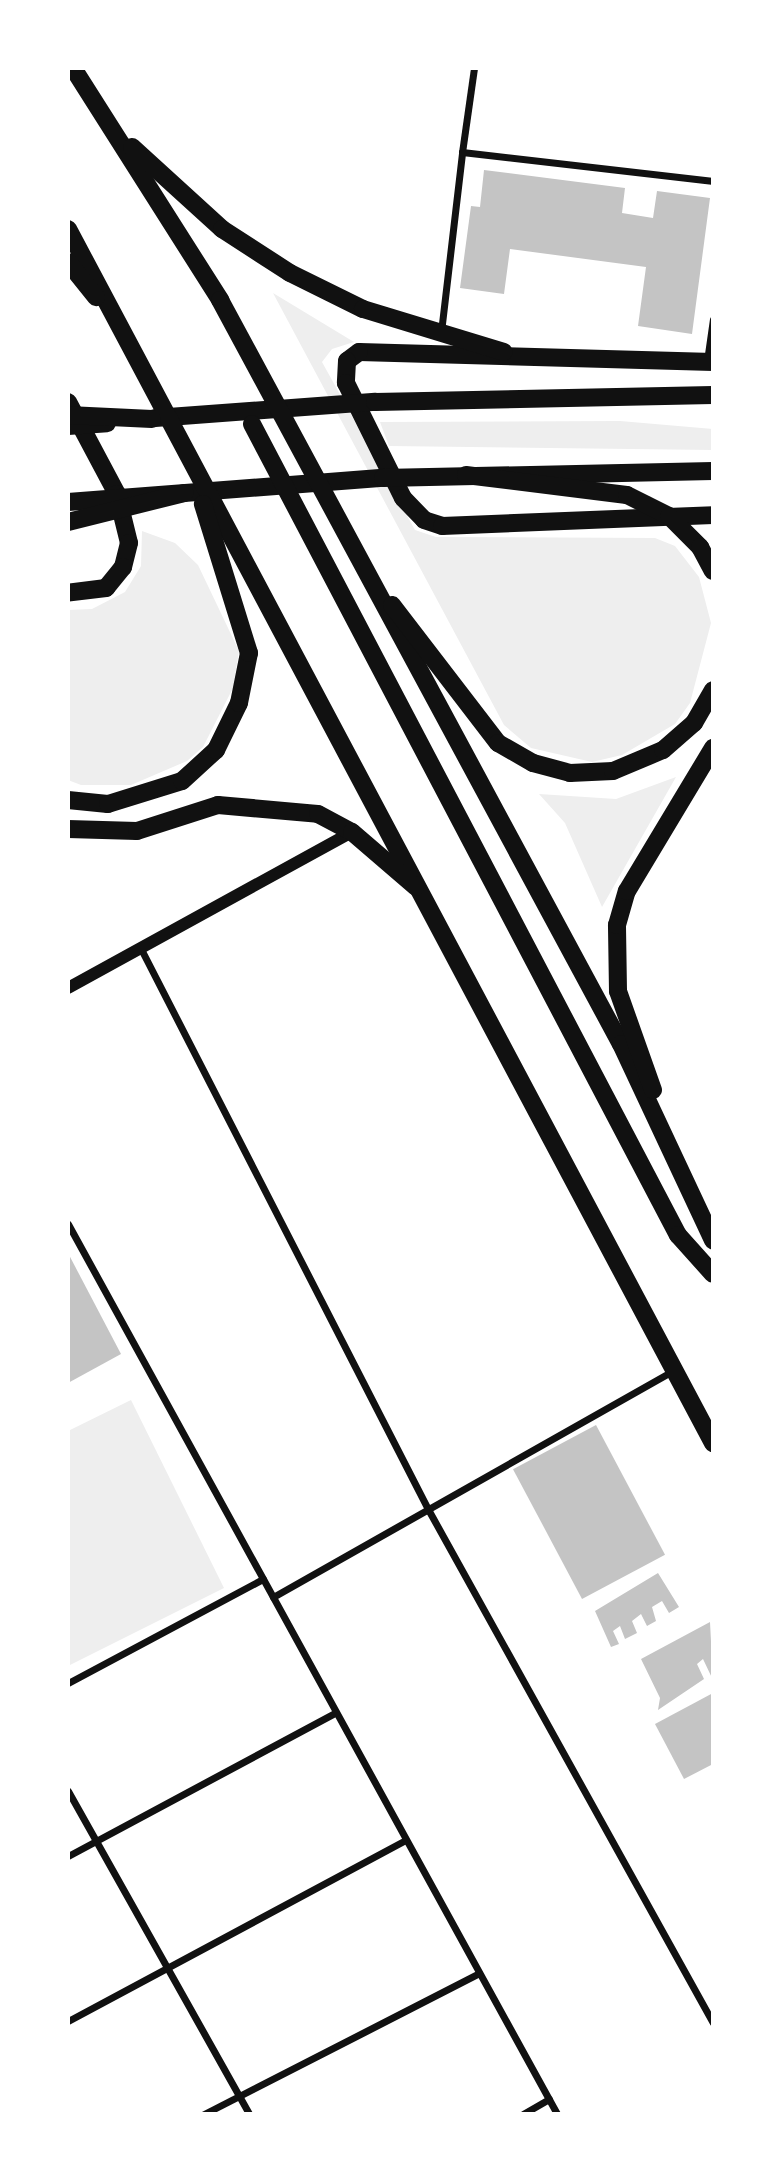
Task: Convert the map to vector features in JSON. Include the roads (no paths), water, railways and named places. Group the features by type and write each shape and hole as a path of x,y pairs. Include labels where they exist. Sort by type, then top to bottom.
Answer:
{"main road":[{"path":"73,68 220,300 662,1124 713,1240"},
{"path":"103,116 159,176 279,266 363,309 441,337 504,352"},
{"path":"68,229 189,456 261,600 429,899 713,1443"},
{"path":"68,262 122,330"},
{"path":"710,361 504,352 359,352 347,360 352,395 403,498 424,520 442,526 713,515"},
{"path":"68,426 375,402 713,395"},
{"path":"68,402 117,494 129,543 123,567 106,588 68,593"},
{"path":"68,415 152,419"},
{"path":"252,424 678,1235 713,1275"},
{"path":"68,800 108,804 182,781 216,750 239,703 249,653 189,456"},
{"path":"68,502 466,475 713,471"},
{"path":"466,475 627,495 669,516 713,570"},
{"path":"68,522 184,493"},
{"path":"353,552 470,710 498,743 533,763 570,772 613,771 663,750 694,723 713,690"},
{"path":"662,1124 618,991 617,925 627,891 713,748"},
{"path":"68,829 137,831 218,805 318,814 352,832 429,899"}],"street":[{"path":"441,337 474,68"},
{"path":"463,152 713,181"},
{"path":"710,361 713,318"},
{"path":"68,988 352,832"},
{"path":"141,949 429,1511 713,2023"},
{"path":"68,1224 557,2114"},
{"path":"273,1597 429,1511 675,1369"},
{"path":"68,1683 263,1579"},
{"path":"68,1856 336,1712"},
{"path":"68,1791 249,2114"},
{"path":"68,2021 406,1840"},
{"path":"204,2114 479,1973"},
{"path":"523,2114 549,2099"}]}
